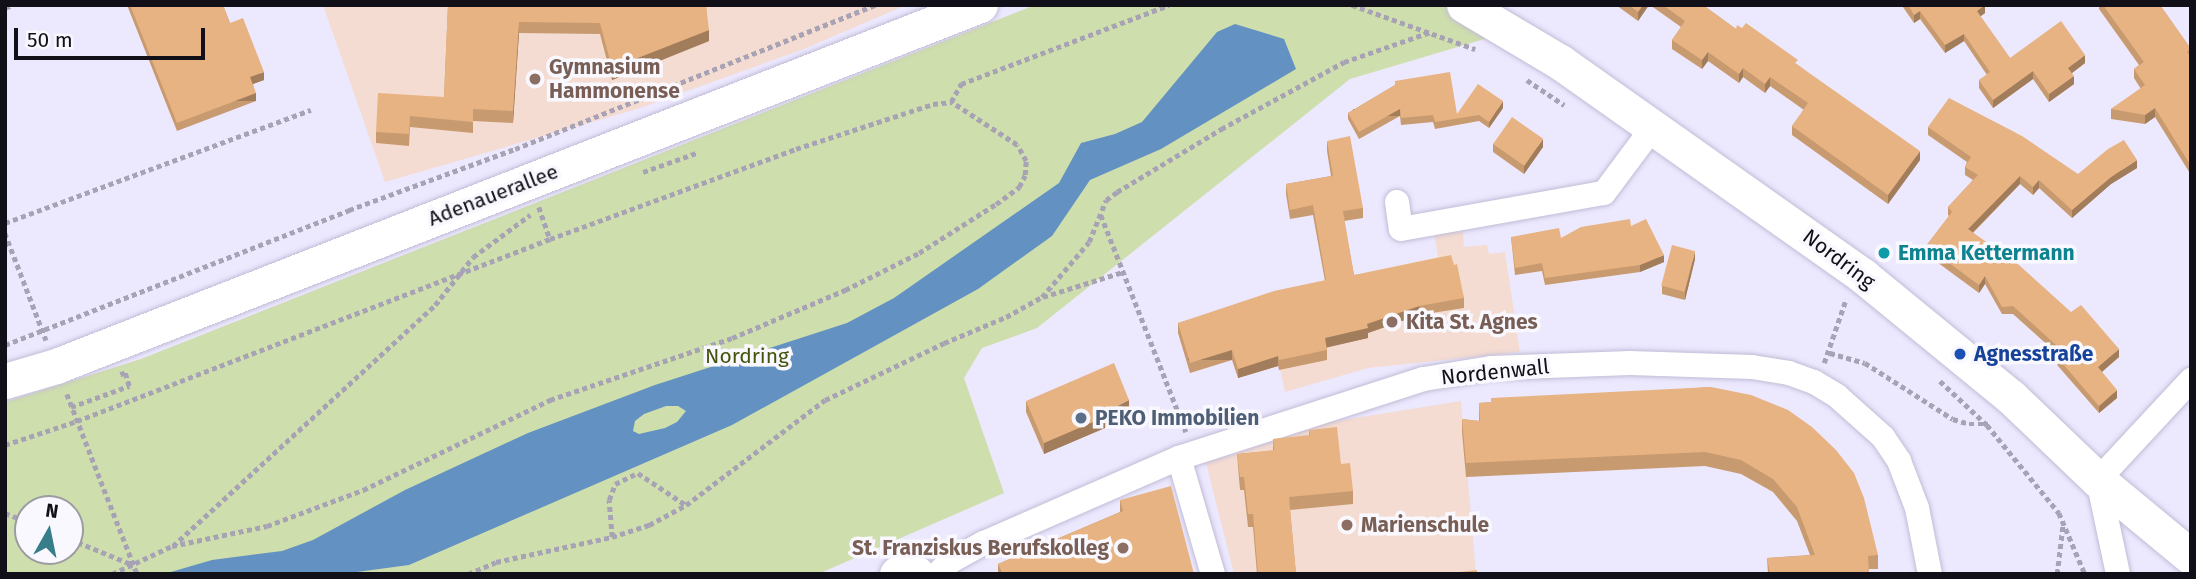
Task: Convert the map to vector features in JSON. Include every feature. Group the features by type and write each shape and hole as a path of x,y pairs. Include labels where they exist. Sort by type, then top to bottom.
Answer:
{"main road":[{"name":"Adenauerallee","path":"5,381 62,381 980,5"},
{"name":"Nordring","path":"1464,5 1560,62 1863,276 2011,397 2098,480 2191,557"},
{"name":"Nordring","path":"1505,5 1537,30 1560,62"},
{"path":"897,574 917,574"}],"street":[{"path":"1397,202 1401,229 1604,193 1654,126"},
{"name":"Nordenwall","path":"937,574 951,561 985,543 1187,456 1424,379 1492,368 1630,363 1752,367 1788,373 1814,382 1846,403 1883,437 1910,483 1930,574"},
{"path":"2118,574 2098,480 2191,380"},
{"path":"1187,456 1213,574"}],"path":[{"path":"5,8 12,5"},
{"path":"5,345 349,210 515,149 875,5"},
{"path":"951,102 961,83 1168,5"},
{"path":"1352,5 1478,50"},
{"path":"1042,297 1089,242 1106,200 1117,192 1275,99 1344,62 1430,32"},
{"path":"1522,77 1567,107"},
{"path":"5,445 77,421 550,239 796,149 933,104 951,102 1017,145 1026,161 1025,175 1019,187 1004,199 919,253 845,290 744,333 550,400 363,490 267,526 172,546 112,574"},
{"path":"5,223 310,110"},
{"path":"172,546 435,306 474,257 539,209 550,239"},
{"path":"1101,214 1187,456"},
{"path":"5,233 137,574"},
{"path":"468,574 496,562 612,537 649,525 686,505 825,400 944,342 1006,317 1042,297 1123,272"},
{"path":"1834,294 1854,310"},
{"path":"1841,308 1831,350 1866,363 1953,419 1987,425"},
{"path":"71,407 129,386 125,373"},
{"path":"1933,374 1987,425 2059,513 2085,574"},
{"path":"1987,425 2011,397"},
{"path":"612,537 609,500 615,484 638,474 686,505"},
{"path":"2057,574 2063,522"},
{"path":"84,545 132,564"}],"shaded area":[{"name":"Gymnasium Hammonense","path":"323,5 906,5 804,49 640,108 385,182"},
{"name":"Kita St. Agnes","path":"1463,231 1464,247 1487,245 1489,254 1505,252 1520,352 1368,368 1285,392 1264,295 1438,257 1434,233"},
{"name":"Marienschule","path":"1461,401 1476,574 1234,574 1206,463 1330,422"}],"green space":[{"name":"Nordring","path":"1035,5 1445,5 1498,35 1350,79 1037,328 982,348 964,378 1004,493 818,574 5,574 5,402 141,359"}],"water":[{"path":"1235,24 1284,39 1296,69 1161,149 1090,180 1052,236 978,289 732,425 409,565 342,574 164,574 212,560 282,551 313,540 405,490 528,433 655,385 847,323 894,298 1059,183 1081,143 1115,134 1142,122 1217,32","holes":["666,406 678,406 686,411 677,422 665,428 639,434 633,431 635,421 644,414"]}],"building":[{"path":"130,5 223,5 230,23 243,18 264,72 250,77 256,93 177,123"},
{"path":"448,5 706,5 709,30 612,68 600,23 519,22 513,111 473,109 473,122 410,116 409,134 376,132 378,93 444,97"},
{"path":"1629,5 1643,5 1638,12"},
{"path":"1663,5 1703,5 1736,29 1737,25 1742,28 1746,23 1798,60 1795,63 1920,151 1888,195 1792,126 1808,103 1770,77 1765,84 1743,68 1739,74 1708,52 1702,60 1672,40 1685,21"},
{"path":"1908,5 1985,5 1977,11 2010,58 2061,21 2085,55 2068,68 2074,76 2049,94 2033,71 1993,100 1979,80 1990,72 1964,34 1945,45 1920,11 1914,15"},
{"path":"2103,5 2160,5 2191,49 2187,52 2191,57 2191,166 2155,108 2145,115 2111,109 2145,85 2134,69 2144,62"},
{"path":"1450,72 1457,114 1478,84 1503,101 1489,122 1479,115 1435,122 1433,115 1401,118 1400,109 1359,132 1348,113 1395,85 1395,81"},
{"path":"1949,98 2022,136 2078,174 2108,149 2124,140 2137,160 2111,177 2072,210 2039,180 2033,187 2020,176 1968,229 2019,265 2071,312 2081,305 2119,349 2098,367 2117,390 2099,406 2051,350 2056,345 2013,306 2002,307 1985,276 1979,285 1926,246 1952,212 1948,207 1978,175 1965,167 1971,157 1928,127"},
{"path":"1512,117 1543,139 1524,166 1493,144"},
{"path":"1350,136 1363,208 1343,211 1354,275 1451,255 1454,265 1457,264 1464,298 1419,306 1367,324 1368,328 1325,338 1327,350 1279,360 1278,356 1238,369 1232,350 1190,363 1178,323 1274,291 1326,280 1313,205 1290,210 1286,184 1333,176 1327,141"},
{"path":"1630,219 1631,226 1646,219 1664,255 1640,265 1545,278 1542,263 1515,268 1511,237 1559,228 1561,238 1581,227"},
{"path":"1672,245 1695,251 1684,292 1661,286"},
{"path":"1114,363 1129,400 1117,406 1119,411 1044,443 1026,401"},
{"path":"1711,387 1751,395 1788,410 1812,427 1836,450 1854,473 1864,498 1878,555 1868,556 1869,574 1770,574 1767,558 1815,555 1797,507 1773,479 1741,460 1705,452 1466,463 1462,419 1480,421 1479,403 1491,402 1491,398"},
{"path":"1337,427 1341,464 1350,463 1353,491 1289,497 1296,574 1258,574 1253,514 1248,514 1244,477 1240,477 1237,454 1274,450 1273,439 1310,435 1309,430"},
{"name":"St. Franziskus Berufskolleg","path":"1171,486 1194,574 1003,574 998,564 1123,511 1120,500"},
{"path":"1477,570 1477,574 1442,574"}],"place":[{"name":"Gymnasium Hammonense","path":"535,79"},
{"name":"Emma Kettermann","path":"1884,253"},
{"name":"Kita St. Agnes","path":"1392,322"},
{"name":"Agnesstraße","path":"1960,354"},
{"name":"PEKO Immobilien","path":"1081,418"},
{"name":"Marienschule","path":"1347,525"},
{"name":"St. Franziskus Berufskolleg","path":"1123,548"}]}
